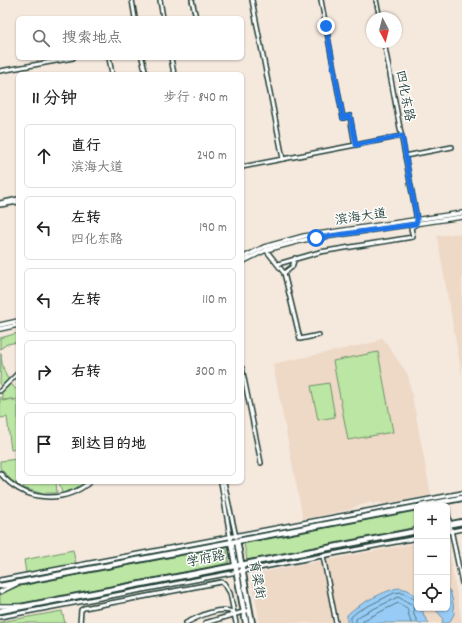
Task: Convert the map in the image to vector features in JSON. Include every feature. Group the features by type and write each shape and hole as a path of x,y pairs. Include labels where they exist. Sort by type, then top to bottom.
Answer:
{"highway":[{"path":"449,503 462,498"},
{"name":"学府路","path":"0,586 230,539 414,508"},
{"path":"450,525 462,522"},
{"name":"学府路","path":"0,611 414,532"},
{"name":"育梁街","path":"236,538 252,623"},
{"name":"育梁街","path":"230,539 246,623"}],"main road":[{"name":"滨海大道","path":"244,261 266,250 304,240 462,213"},
{"name":"滨海大道","path":"244,257 264,247 304,236 462,217"},
{"path":"0,325 16,321"},
{"path":"0,329 16,325"},
{"path":"0,592 21,582"},
{"path":"0,606 27,605"}],"street":[{"path":"132,0 135,16"},
{"path":"160,0 163,16"},
{"path":"192,0 196,16"},
{"path":"252,0 283,159"},
{"path":"321,0 343,118 350,116 356,145"},
{"path":"376,0 379,12"},
{"name":"四化东路","path":"385,48 402,136 416,222"},
{"path":"0,70 52,60"},
{"path":"0,70 61,60"},
{"path":"109,60 112,72"},
{"path":"142,60 146,72"},
{"path":"171,60 174,72"},
{"path":"244,167 402,136"},
{"path":"405,156 452,147"},
{"path":"0,204 16,201"},
{"path":"278,264 320,252 412,238 411,228 416,222"},
{"path":"266,250 284,274 300,339 319,335"},
{"path":"284,274 292,267 295,258"},
{"path":"0,391 16,375"},
{"path":"244,380 260,463"},
{"path":"0,473 6,480 19,489 35,495 56,497 75,493 87,484"},
{"path":"222,484 236,538 462,493"},
{"path":"0,580 230,539 222,484"},
{"path":"462,529 451,531 462,583"},
{"path":"0,617 414,539"},
{"path":"323,556 336,623"},
{"path":"80,623 79,615 81,610 84,608 221,582 224,583 230,593 236,623"},
{"path":"186,623 203,615 226,610 234,613 250,610"},
{"path":"205,623 231,617 234,613"}],"shaded area":[{"path":"462,233 462,375 437,236"},
{"path":"382,337 408,375 431,495 382,504 379,502 372,504 371,502 352,509 303,519 273,364 376,342"},
{"path":"414,544 414,611 450,611 450,557 462,623 260,623 251,577 253,574"}],"green space":[{"path":"16,334 16,342 7,344 0,349 0,338"},
{"path":"378,352 393,432 348,440 333,361"},
{"path":"1,353 5,374 16,389 16,400 3,400 0,384"},
{"path":"329,383 335,417 318,420 311,386"},
{"path":"0,397 3,401 11,399 16,402 16,449 11,450 7,417 0,418"},
{"path":"16,459 16,483 0,468 0,461"},
{"path":"25,484 56,484 57,493 40,493 23,488"},
{"path":"60,484 83,484 75,489 62,493"},
{"path":"414,511 414,528 247,560 244,543"},
{"path":"224,547 227,549 229,561 227,564 23,603 0,604 0,593 20,586"},
{"path":"73,550 76,564 26,573 24,560"},
{"path":"62,611 65,623 0,623 0,622"}],"water":[{"path":"400,588 408,590 414,595 414,611 423,611 424,616 429,623 347,623 347,615 351,611 372,598"},
{"path":"450,591 454,614 449,623 442,623 443,618 437,611 450,611"}],"route":[{"path":"316,238 416,224 417,220 402,136 356,145 350,116 343,118 326,26"}]}
